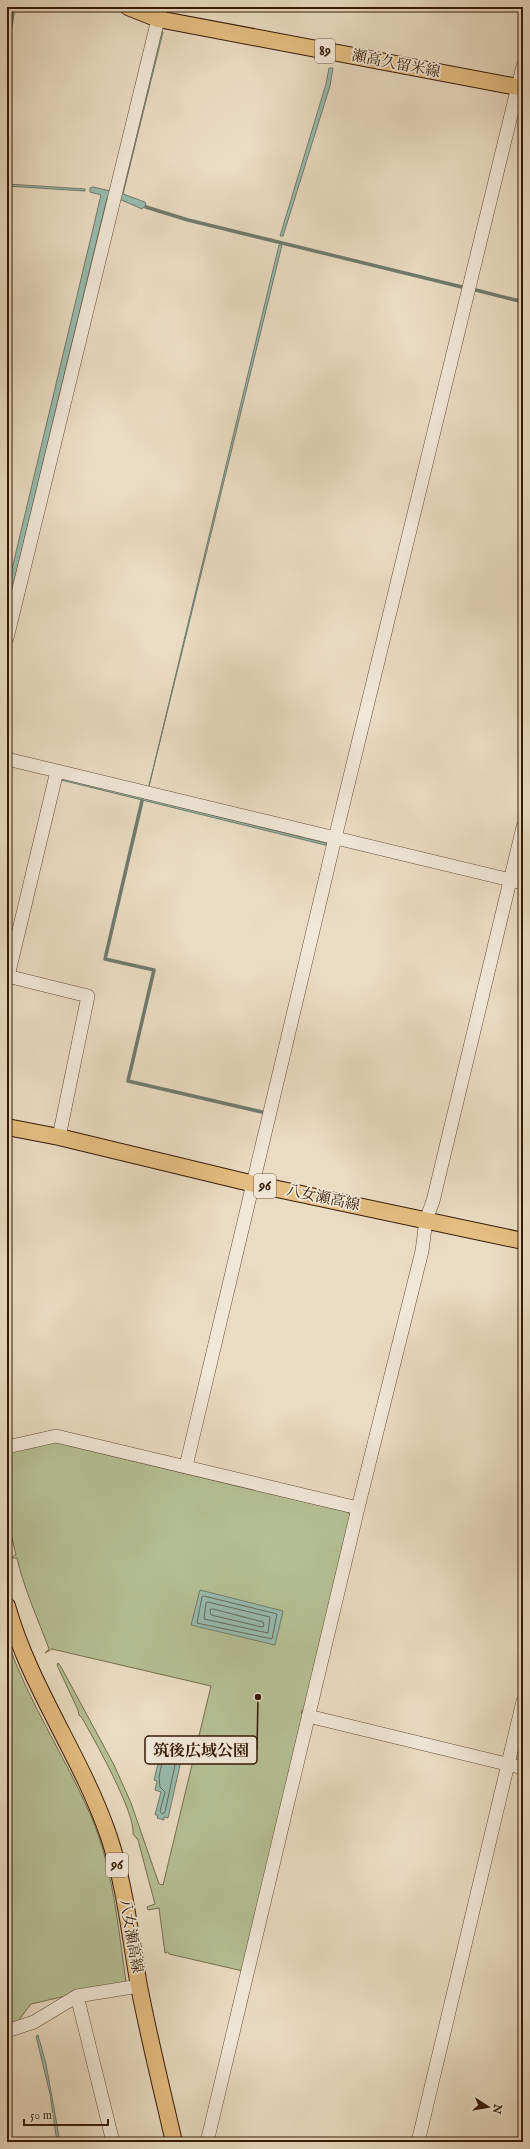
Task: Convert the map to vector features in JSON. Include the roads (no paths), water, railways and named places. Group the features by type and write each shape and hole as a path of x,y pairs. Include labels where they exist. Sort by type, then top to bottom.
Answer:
{"main road":[{"name":"瀬高久留米線","path":"128,7 520,88"},
{"name":"八女瀬高線","path":"7,1127 59,1137 254,1184 523,1241"},
{"name":"八女瀬高線","path":"7,1606 28,1666 52,1715 79,1763 99,1809 121,1880 139,1986 174,2142"}],"street":[{"path":"7,638 160,13"},
{"path":"186,1466 335,838 520,88 523,66"},
{"path":"7,759 517,881"},
{"path":"57,771 7,976 88,996 59,1137"},
{"path":"207,2142 358,1508 422,1251 426,1220 433,1201 517,881 523,827"},
{"path":"7,1447 56,1436 358,1508"},
{"path":"418,2142 523,1701"},
{"path":"308,1716 523,1768"},
{"path":"7,2031 34,2022 77,1996 139,1986"},
{"path":"77,1996 113,2142"}],"water":[{"path":"160,31 163,32 123,194 145,202 146,205 142,209 119,199 107,198 7,611 7,590 101,195 90,192 90,188 93,187 119,193"},
{"path":"329,68 333,68 330,86 283,236 280,236 326,84"},
{"path":"7,184 85,189 85,191 7,186"},
{"path":"279,245 282,245 149,786"},
{"path":"62,778 329,844 329,846 61,780"},
{"path":"200,1590 283,1611 275,1645 191,1625"},
{"path":"162,1747 183,1752 168,1818 164,1817 164,1820 157,1818 158,1815 155,1815 161,1792 155,1790 157,1781 154,1780"},
{"path":"38,2035 46,2064 60,2142 57,2142 50,2094 36,2036"}],"waterway":[{"path":"10,32 14,7"},
{"path":"146,207 188,220 466,288"},
{"path":"472,289 523,302"},
{"path":"142,801 105,959 154,970 128,1081 262,1112"}],"place":[{"name":"筑後広域公園","path":"258,1697"}]}
